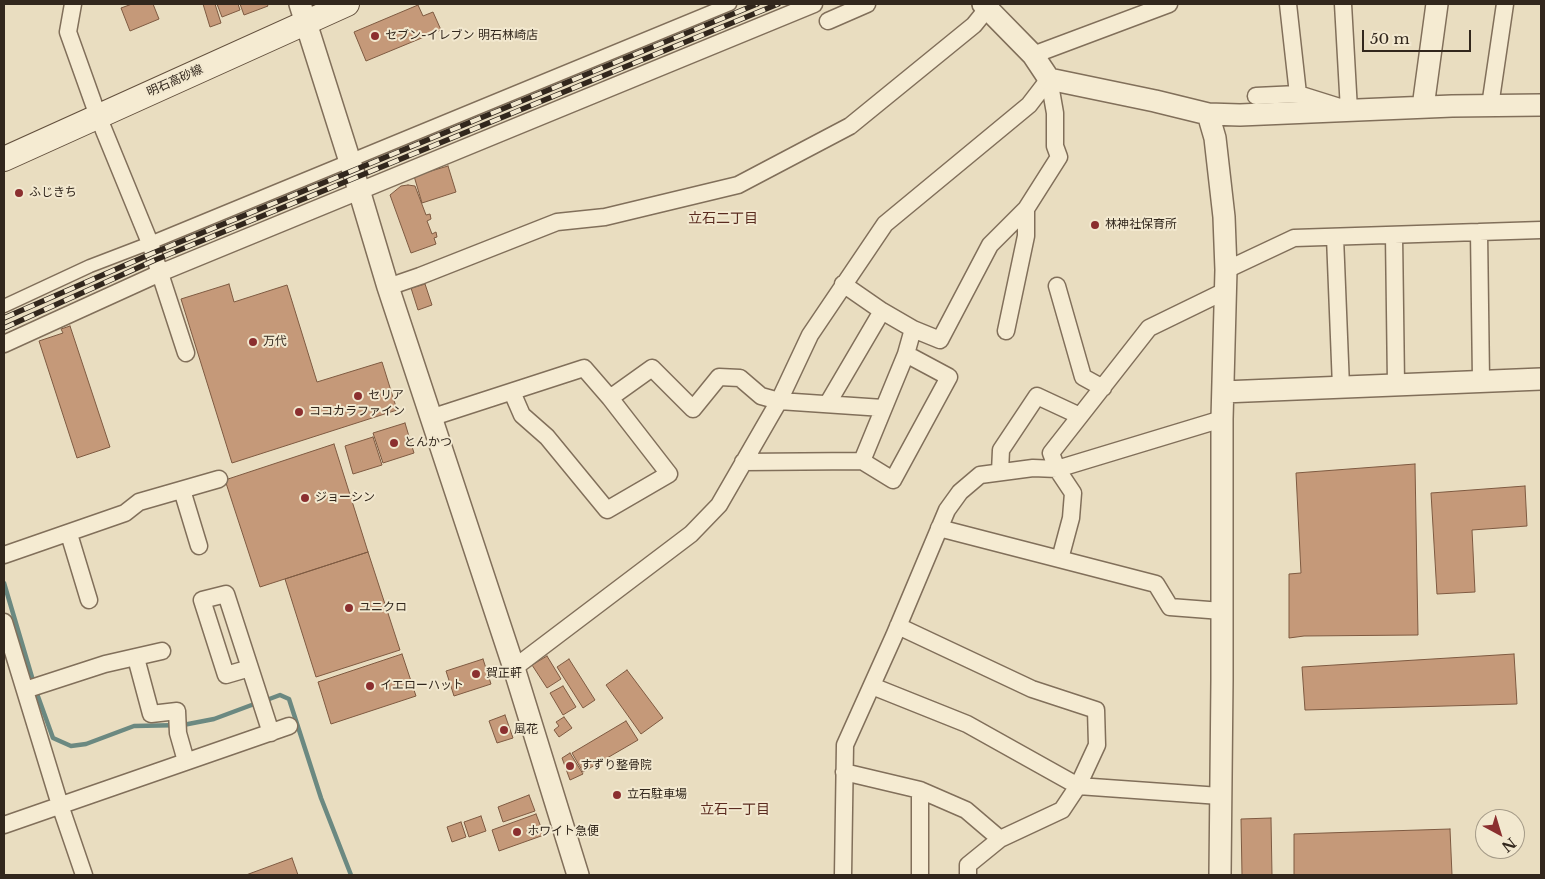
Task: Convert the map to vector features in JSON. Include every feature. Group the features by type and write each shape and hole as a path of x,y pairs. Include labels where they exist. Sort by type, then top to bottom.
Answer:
{"main road":[{"name":"明石高砂線","path":"4,159 98,116 302,13 347,4"}],"street":[{"path":"73,4 68,32 98,116 150,243 186,354"},
{"path":"4,306 90,266 730,4"},
{"path":"4,344 160,273 814,4"},
{"path":"828,21 867,4"},
{"path":"1033,55 1168,4"},
{"path":"1288,4 1298,94"},
{"path":"1343,4 1349,110"},
{"path":"1423,107 1437,4"},
{"path":"1490,106 1505,4"},
{"path":"388,287 558,222 604,218 738,185 850,126 974,25 987,5 1033,55 1049,79 1055,113 1056,146 1059,157 1026,209 990,245 940,340 913,329 882,311 843,284"},
{"path":"302,13 430,418 514,668 578,875"},
{"path":"1049,79 1156,101 1208,114 1240,115 1423,107 1541,105"},
{"path":"514,668 691,534 718,505 779,401 810,335 885,224 1029,105 1049,79"},
{"path":"1256,96 1298,94 1349,110"},
{"path":"1208,114 1215,138 1224,218 1225,281 1222,419 1220,875"},
{"path":"1006,331 1026,236 1026,209"},
{"path":"1060,559 1071,518 1073,493 1057,469 1051,454 1149,328 1294,238 1541,230"},
{"path":"1479,232 1480,380"},
{"path":"1394,235 1396,384"},
{"path":"1335,237 1341,387"},
{"path":"1057,286 1083,377 1103,388"},
{"path":"828,404 882,311"},
{"path":"862,461 906,354 913,329"},
{"path":"742,462 862,461 893,480 949,377 906,354"},
{"path":"430,418 584,368 610,398 669,474 607,510 547,437 522,415 512,392"},
{"path":"610,398 652,368 693,409 720,377 740,378 761,396 779,401 883,408"},
{"path":"1223,392 1541,379"},
{"path":"1000,472 1001,450 1037,396 1080,416"},
{"path":"844,875 845,744 872,686 947,510 960,492 980,475 1033,468 1057,469 1222,419"},
{"path":"4,555 125,513 139,502 219,479"},
{"path":"182,490 199,546"},
{"path":"939,528 1156,584 1170,607 1222,611"},
{"path":"69,534 89,600"},
{"path":"250,668 226,675 202,600 226,594 271,732"},
{"path":"4,622 60,805 84,875"},
{"path":"898,626 1032,689 1096,710 1098,745 1078,786 1062,810 1000,840 968,865 968,875"},
{"path":"25,690 105,664 162,651"},
{"path":"136,658 151,714 177,711 178,726 186,761"},
{"path":"872,686 966,724 1078,786 1220,796"},
{"path":"4,825 289,726"},
{"path":"844,772 920,790 966,810 1000,840"},
{"path":"920,790 920,875"}],"building":[{"path":"132,4 153,4 159,19 130,31 121,8"},
{"path":"203,4 215,4 221,23 210,27"},
{"path":"217,4 238,4 240,10 222,17"},
{"path":"240,4 267,4 268,6 244,15"},
{"path":"418,5 423,16 433,12 441,30 366,61 354,32"},
{"path":"448,166 456,192 422,203 414,176"},
{"path":"401,186 415,186 426,215 430,214 431,219 427,221 432,234 436,232 437,237 434,238 436,244 411,253 390,195"},
{"path":"229,284 234,302 287,285 317,382 382,362 397,410 232,463 181,299"},
{"path":"425,284 432,305 418,310 411,288"},
{"path":"70,326 110,447 77,458 39,341 63,333 61,329"},
{"path":"405,423 414,453 383,463 373,433"},
{"path":"373,437 382,465 353,474 345,446"},
{"path":"334,444 368,552 260,587 225,480"},
{"path":"1415,464 1418,635 1304,636 1289,638 1289,574 1301,573 1296,473"},
{"path":"1525,486 1527,526 1472,530 1475,592 1437,594 1431,493"},
{"path":"368,552 400,650 316,677 285,579"},
{"path":"402,654 416,696 331,724 318,682"},
{"path":"1514,654 1517,704 1305,710 1302,667"},
{"path":"547,656 561,679 547,688 532,665"},
{"path":"483,659 491,684 454,696 446,671"},
{"path":"569,659 595,700 583,708 557,667"},
{"path":"627,670 663,718 641,734 606,685"},
{"path":"563,686 576,707 563,715 550,693"},
{"path":"505,715 513,738 497,743 489,721"},
{"path":"564,717 572,728 559,737 554,730 559,726 556,722"},
{"path":"626,721 638,740 583,772 572,753"},
{"path":"570,753 583,774 570,780 562,758"},
{"path":"529,795 535,811 503,822 498,807"},
{"path":"536,814 544,835 499,851 492,830"},
{"path":"481,816 486,831 469,837 464,822"},
{"path":"1271,818 1272,875 1242,875 1241,819"},
{"path":"461,822 466,837 452,842 447,827"},
{"path":"1450,829 1452,875 1294,875 1294,834"},
{"path":"292,858 298,875 246,875"}],"waterway":[{"path":"4,583 34,684"},
{"path":"36,691 53,738 71,746 86,744 134,726 183,725 214,719 257,703"},
{"path":"264,701 280,695 289,699 321,798 351,875"}],"railway":[{"path":"4,318 153,253 757,4"},
{"path":"4,328 155,260 778,4"}],"place":[{"name":"セブン-イレブン 明石林崎店","path":"375,36"},
{"name":"ふじきち","path":"19,193"},
{"name":"林神社保育所","path":"1095,225"},
{"name":"万代","path":"253,342"},
{"name":"セリア","path":"358,396"},
{"name":"ココカラファイン","path":"299,412"},
{"name":"とんかつ","path":"394,443"},
{"name":"ジョーシン","path":"305,498"},
{"name":"ユニクロ","path":"349,608"},
{"name":"賀正軒","path":"476,674"},
{"name":"イエローハット","path":"370,686"},
{"name":"風花","path":"504,730"},
{"name":"すずり整骨院","path":"570,766"},
{"name":"立石駐車場","path":"617,795"},
{"name":"ホワイト急便","path":"517,832"}],"district":[{"name":"立石二丁目","path":"723,219"},
{"name":"立石一丁目","path":"735,810"}]}
